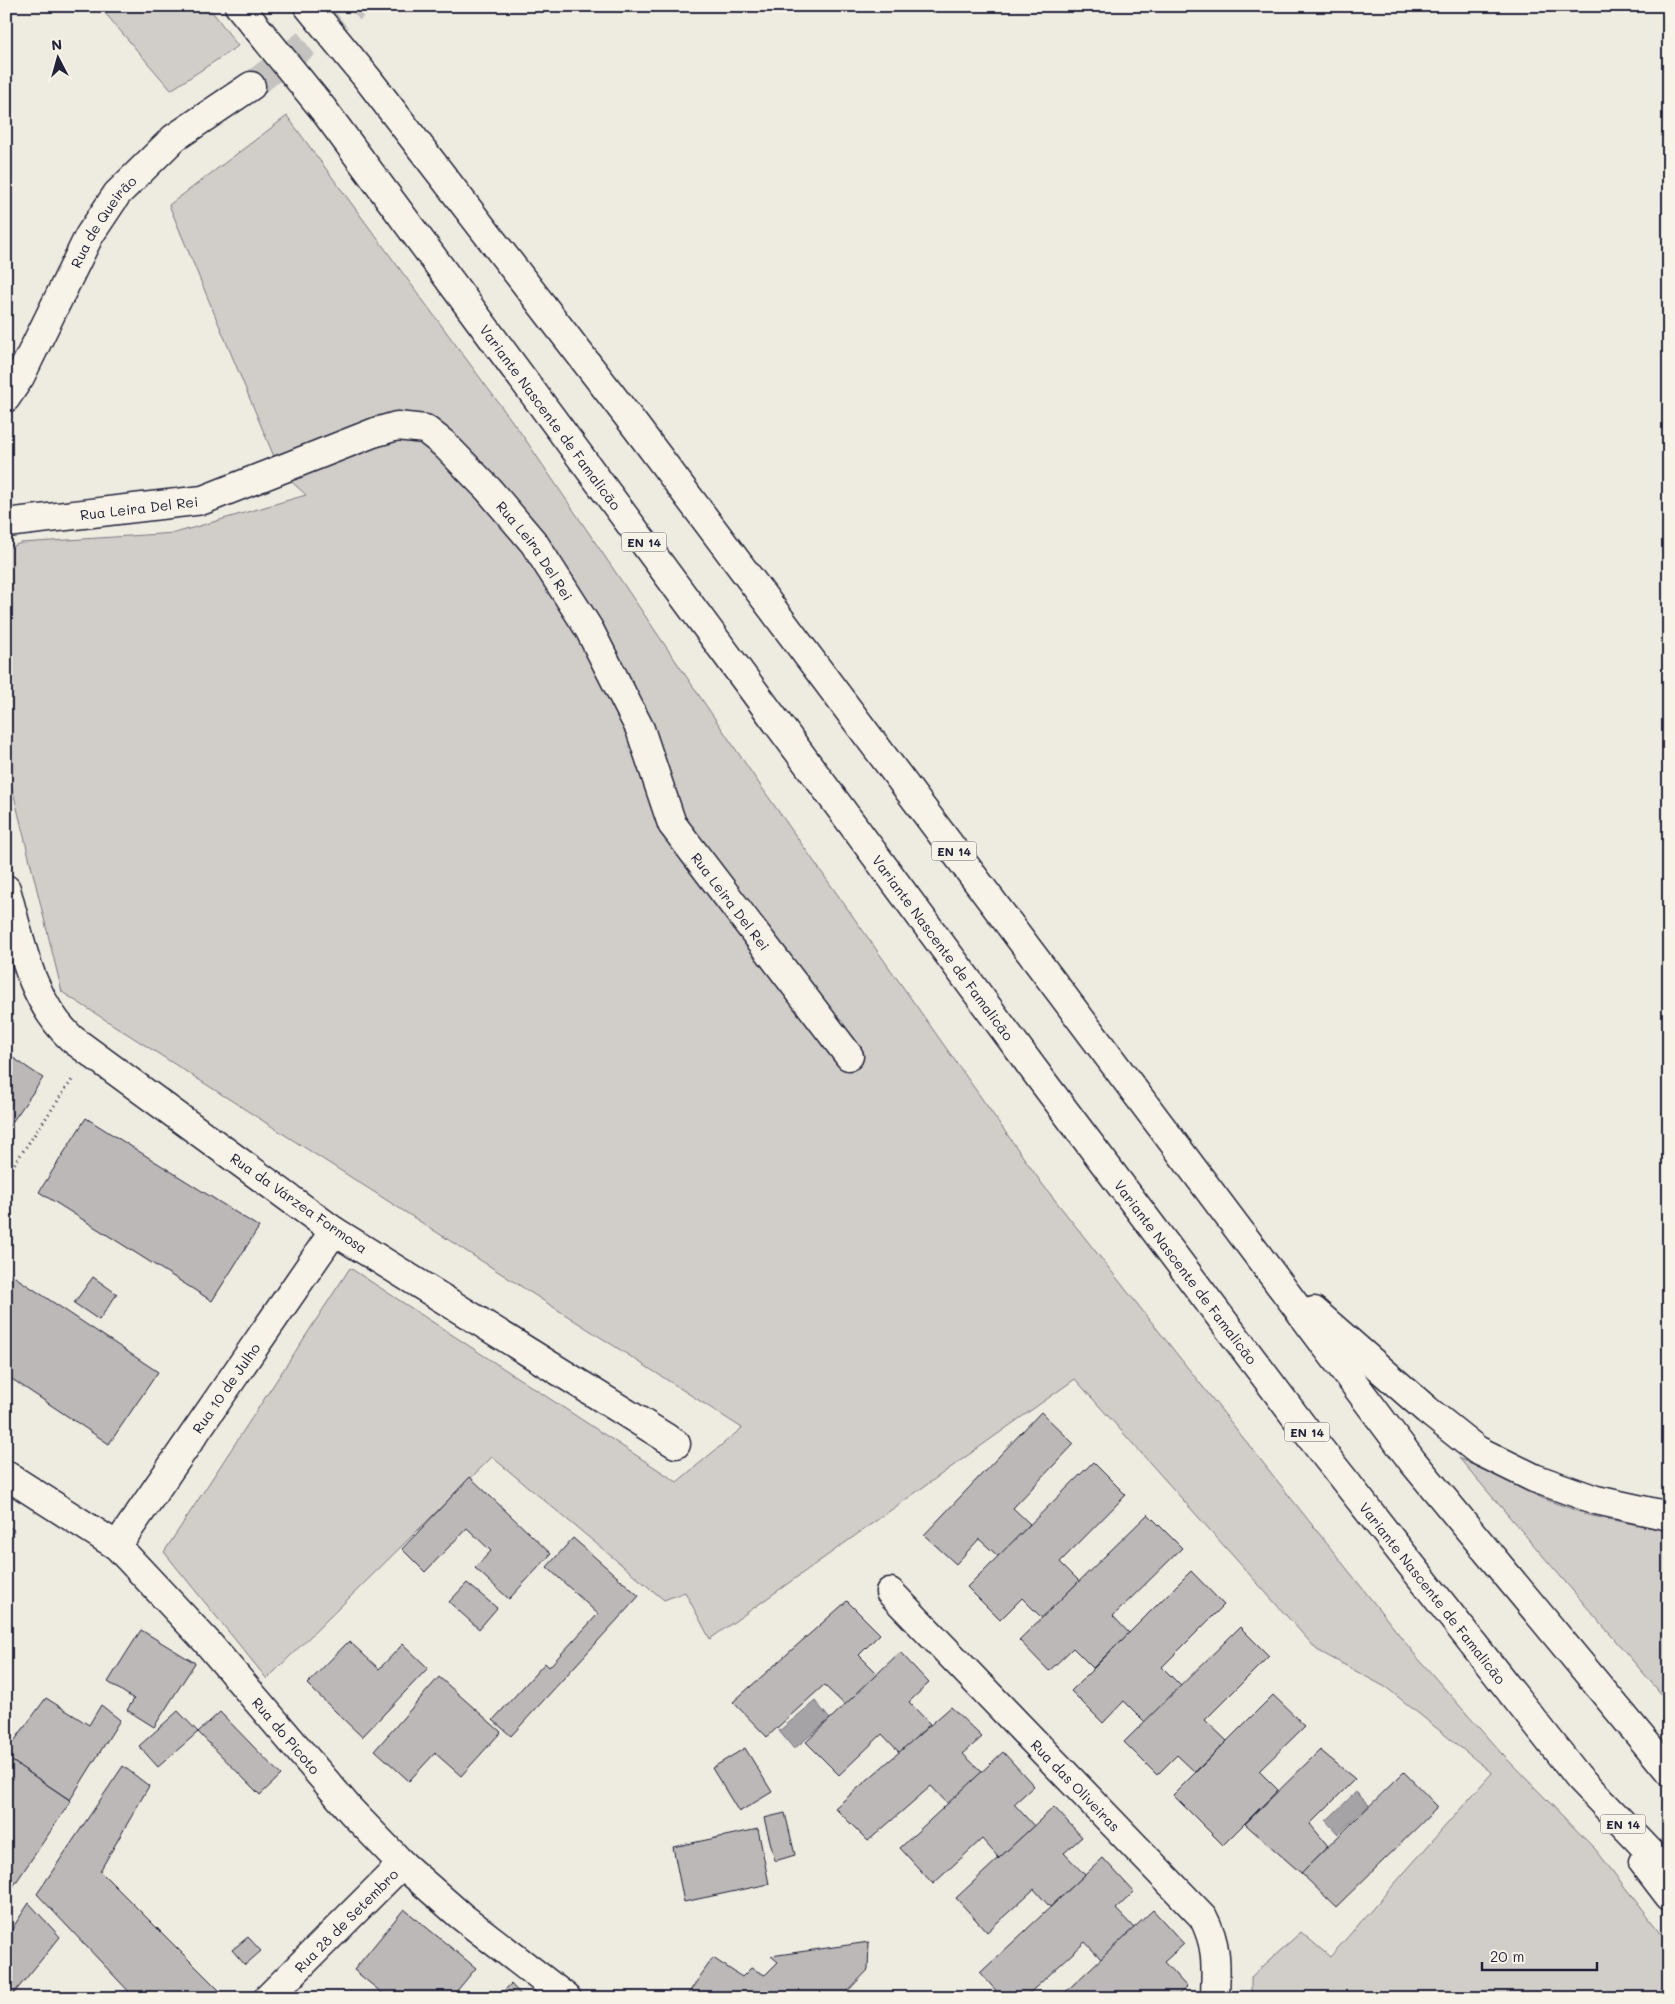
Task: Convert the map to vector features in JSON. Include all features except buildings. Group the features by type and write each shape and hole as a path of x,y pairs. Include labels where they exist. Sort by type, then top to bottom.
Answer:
{"main road":[{"name":"Variante Nascente de Famalicão","path":"239,6 323,109 1044,1082 1316,1444 1578,1777 1669,1872"},
{"name":"EN 14","path":"308,6 366,78 636,427 1413,1462 1669,1771"},
{"name":"Rua de Queirão","path":"6,398 20,377 89,236 117,194 174,138 251,86"},
{"name":"Rua Leira Del Rei","path":"6,523 203,500 373,433 397,426 425,429 444,444 488,489 534,543 589,628 640,729 672,824 849,1056"},
{"name":"Rua da Várzea Formosa","path":"6,889 30,972 40,997 60,1028 91,1053 334,1231 676,1444"},
{"name":"Rua 10 de Julho","path":"117,1546 334,1231"},
{"path":"1272,1274 1427,1410 1476,1450 1534,1478 1596,1500 1669,1516"},
{"name":"Rua do Picoto","path":"6,1475 117,1546 207,1642 351,1811 402,1864 461,1916 567,1998"},
{"name":"Rua das Oliveiras","path":"890,1592 1203,1917 1211,1932 1215,1947 1217,1961 1215,1998"},
{"path":"1578,1777 1669,1896"},
{"name":"Rua 28 de Setembro","path":"268,1998 402,1864"}],"path":[{"path":"6,1176 91,1053"}],"shaded area":[{"path":"99,6 208,6 238,46 171,90"},
{"path":"287,116 523,436 762,788 1043,1185 1416,1656 1501,1753 1596,1850 1669,1944 1669,1998 1251,1998 1251,1977 1301,1932 1330,1957 1492,1773 1387,1688 1317,1650 1075,1379 710,1639 685,1592 664,1600 492,1457 267,1679 164,1552 350,1268 677,1482 742,1428 62,992 6,763 6,549 21,543 175,533 306,495 280,471 169,205"},
{"path":"1459,1458 1544,1499 1592,1516 1669,1531 1669,1703"},
{"path":"815,1701 830,1719 794,1749 779,1731"},
{"path":"1356,1792 1369,1805 1338,1834 1326,1821"}],"tunnel":[{"path":"251,86 355,6"}]}
